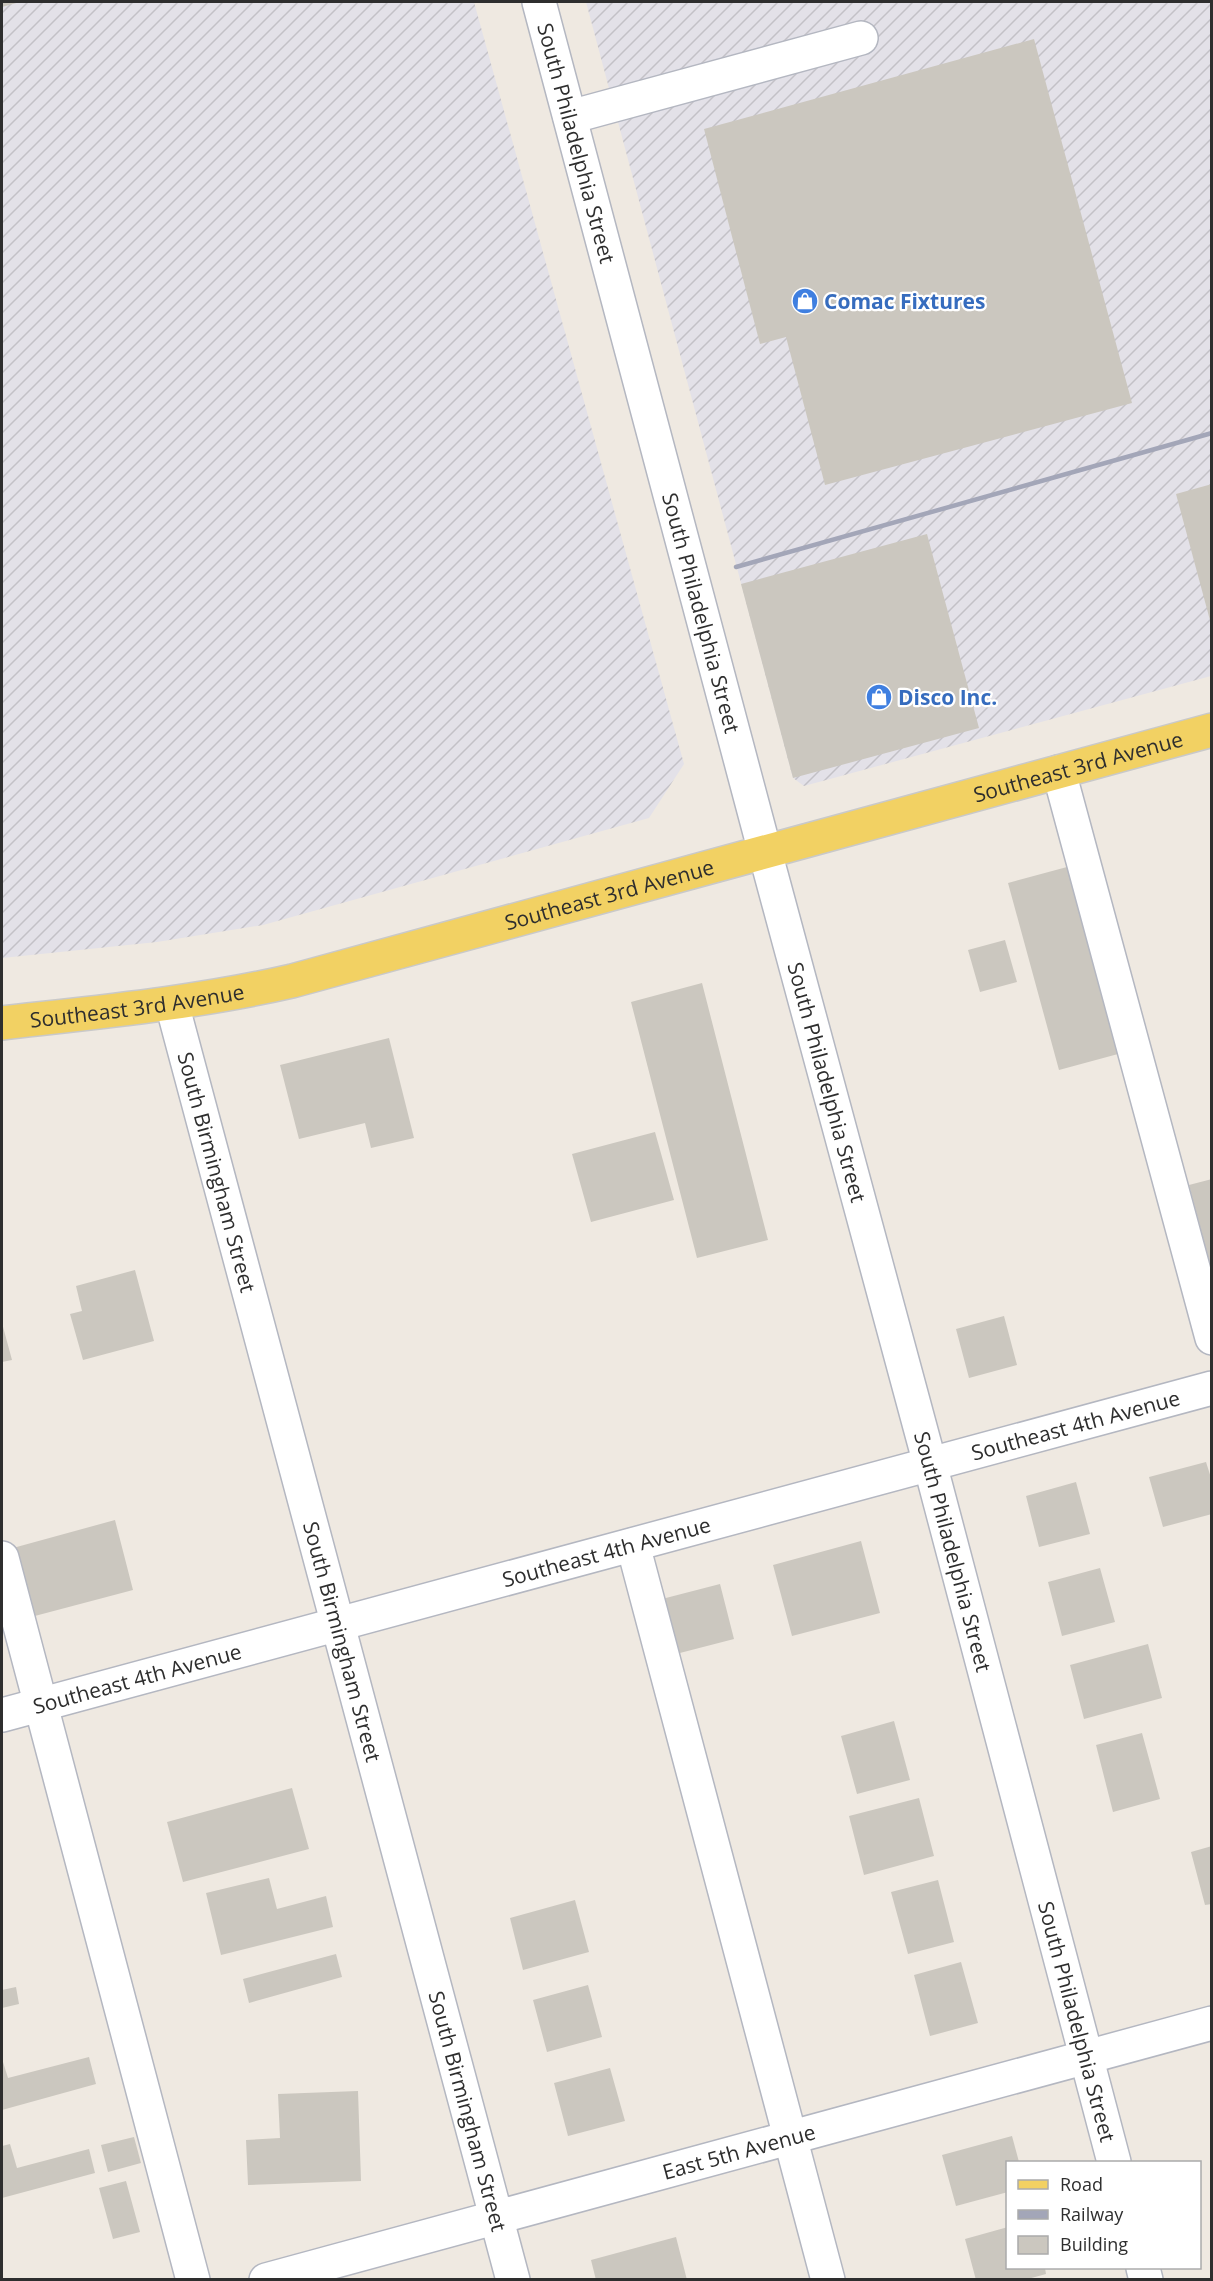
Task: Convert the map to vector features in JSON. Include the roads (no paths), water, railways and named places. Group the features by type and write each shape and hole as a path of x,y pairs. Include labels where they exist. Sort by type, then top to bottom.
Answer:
{"main road":[{"name":"Southeast 3rd Avenue","path":"2,1023 172,1004 231,995 292,981 1212,730"}],"street":[{"name":"South Philadelphia Street","path":"539,2 930,1464 1113,2161"},
{"path":"570,117 861,38"},
{"path":"1059,772 1212,1338"},
{"name":"South Birmingham Street","path":"172,1004 513,2280"},
{"name":"Southeast 4th Avenue","path":"2,1715 1212,1388"},
{"path":"633,1545 828,2280"},
{"path":"2,1558 193,2280"},
{"name":"East 5th Avenue","path":"266,2280 1212,2023"}],"railway":[{"path":"736,567 1212,433"}],"place":[{"name":"Comac Fixtures","path":"805,301"},
{"name":"Disco Inc.","path":"879,697"}]}
